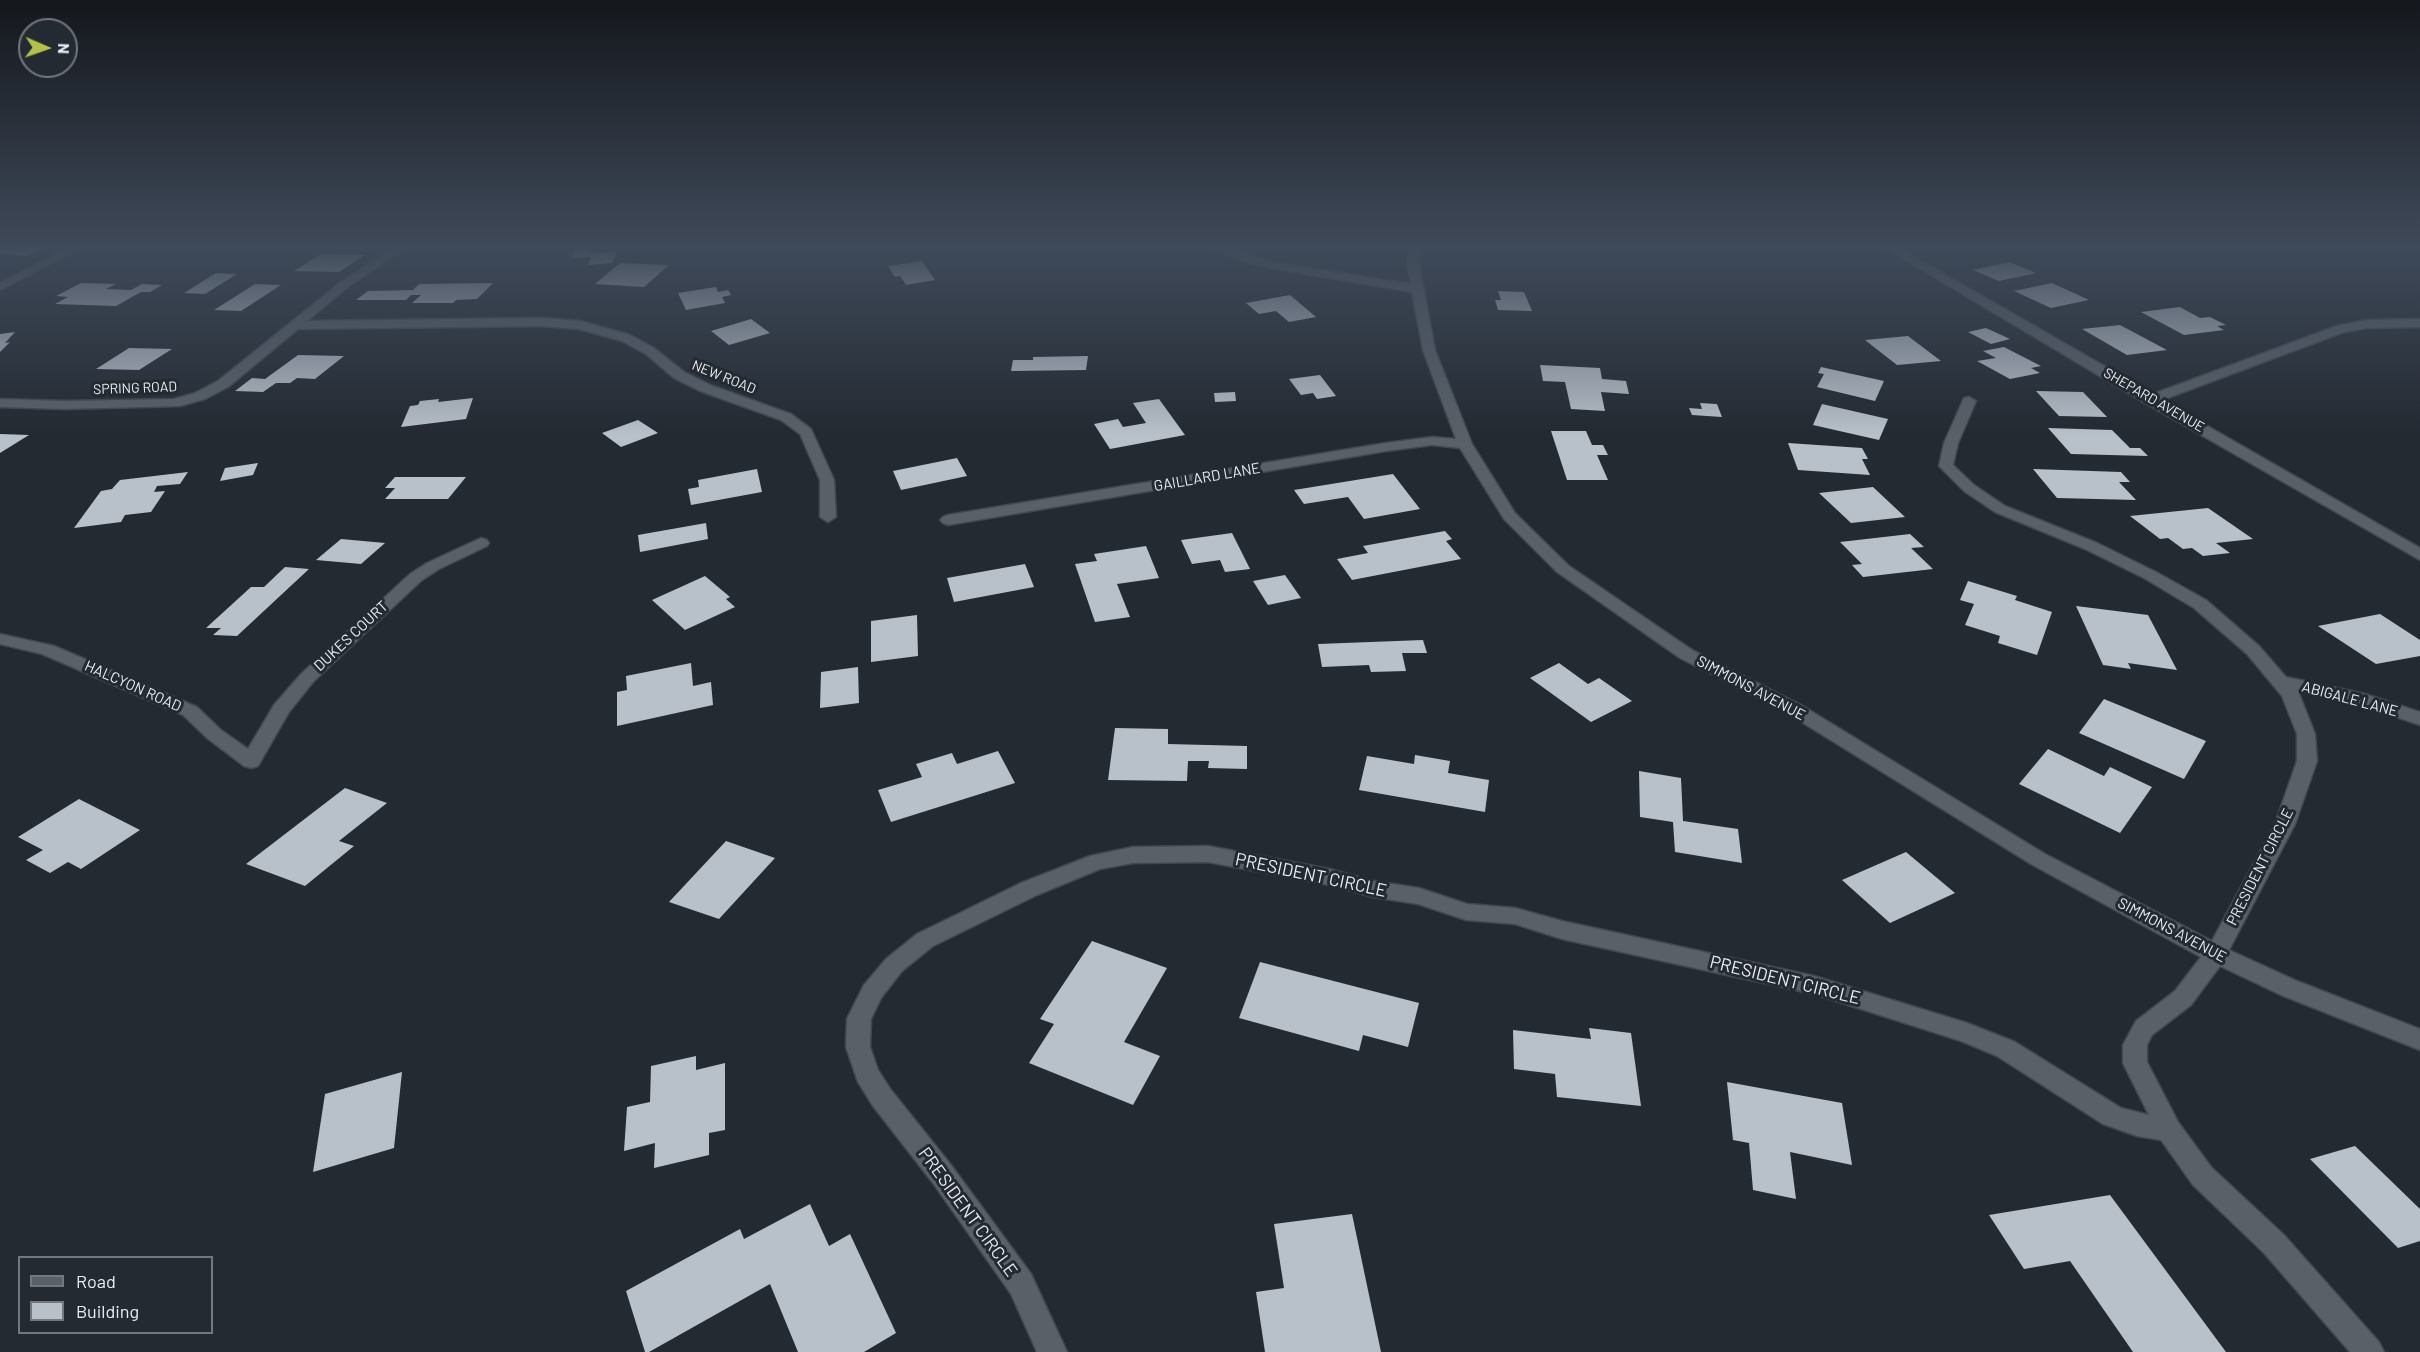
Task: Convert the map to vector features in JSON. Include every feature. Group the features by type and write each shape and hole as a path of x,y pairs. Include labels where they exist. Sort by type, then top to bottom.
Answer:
{"street":[{"name":"SPRING ROAD","path":"0,403 87,405 175,403 187,400 223,384 314,309"},
{"name":"SIMMONS AVENUE","path":"1422,309 1429,350 1476,466 1509,516 1563,569 1686,654 1794,709 2038,859 2216,954 2289,988 2420,1040"},
{"name":"SHEPARD AVENUE","path":"1995,309 2420,555"},
{"name":"NEW ROAD","path":"297,325 541,322 580,325 626,338 650,351 679,375 705,388 786,417 806,432 827,480 828,517"},
{"path":"2150,400 2341,329 2367,324 2420,323"},
{"name":"PRESIDENT CIRCLE","path":"1969,401 1951,443 1946,466 1969,488 2000,509 2091,546 2150,574 2200,604 2253,650 2291,694 2306,734 2307,761 2285,824 2216,954 2183,998 2144,1028 2135,1046 2135,1064 2169,1130 2202,1176 2274,1244 2369,1352"},
{"name":"GAILLARD LANE","path":"948,520 1386,447 1432,441 1466,444"},
{"name":"DUKES COURT","path":"251,761 281,709 307,678 332,654 416,577 433,566 481,543"},
{"name":"HALCYON ROAD","path":"0,639 48,650 190,711 214,734 251,761"},
{"name":"ABIGALE LANE","path":"2279,681 2359,698 2420,719"},
{"name":"PRESIDENT CIRCLE","path":"1052,1352 1021,1284 942,1174 882,1098 867,1074 858,1047 859,1018 872,992 887,974 925,940 1029,889 1097,862 1133,855 1208,854 1329,877 1373,889 1419,896 1466,912 1515,916 1562,930 1814,984 1957,1030 2006,1049 2112,1116 2137,1125 2169,1130"}],"building":[{"path":"215,309 244,309 241,311"},
{"path":"1253,309 1307,309 1316,317 1289,322 1276,311 1259,314"},
{"path":"1531,309 1532,311 1498,310"},
{"path":"2184,309 2200,318 2210,317 2226,325 2217,326 2224,330 2184,335 2141,312"},
{"path":"751,319 770,333 729,345 711,331"},
{"path":"2120,325 2167,350 2127,355 2082,329"},
{"path":"1986,328 2010,339 1991,344 1968,332"},
{"path":"15,332 5,343 10,342 0,352 0,334"},
{"path":"1908,336 1941,361 1897,365 1865,340"},
{"path":"2004,347 2041,366 2031,368 2040,373 2010,379 1977,361 1996,358 1983,351"},
{"path":"129,348 172,349 139,370 96,369"},
{"path":"298,355 344,356 315,379 297,378 290,383 276,383 263,392 235,391 252,378 265,379"},
{"path":"1088,356 1086,370 1011,371 1013,360 1033,360 1033,357"},
{"path":"1540,365 1600,368 1602,379 1626,381 1629,394 1601,392 1605,411 1571,409 1565,382 1543,381"},
{"path":"1821,367 1884,381 1875,401 1817,387 1824,374 1818,373"},
{"path":"1320,375 1336,396 1317,399 1313,393 1301,395 1289,379"},
{"path":"2036,391 2083,392 2107,417 2059,416"},
{"path":"1235,392 1236,401 1215,402 1214,393"},
{"path":"473,398 466,419 401,427 410,406 418,405 420,401 439,399 438,402"},
{"path":"1159,399 1185,435 1110,449 1094,424 1118,419 1123,427 1146,423 1133,403"},
{"path":"1700,403 1717,404 1722,417 1692,415 1689,408 1702,409"},
{"path":"1822,404 1888,419 1879,440 1813,425"},
{"path":"638,420 658,433 621,447 602,433"},
{"path":"2048,428 2112,430 2130,448 2140,448 2148,456 2071,454"},
{"path":"1551,431 1586,431 1592,445 1603,445 1608,455 1597,455 1608,480 1567,480"},
{"path":"0,434 29,435 0,453"},
{"path":"1788,443 1862,448 1868,459 1862,459 1870,475 1798,470"},
{"path":"957,458 967,476 901,490 893,471"},
{"path":"258,463 253,475 220,481 225,468"},
{"path":"757,469 762,492 691,505 688,489 699,487 698,480"},
{"path":"2033,469 2121,472 2130,482 2119,482 2136,500 2057,498"},
{"path":"188,472 180,484 157,486 154,492 165,491 151,512 125,515 121,522 74,528 101,491 112,489 120,480"},
{"path":"1393,474 1420,509 1364,519 1348,497 1304,504 1294,490"},
{"path":"395,477 466,477 448,499 385,499 395,488 385,488"},
{"path":"1873,487 1905,517 1851,523 1819,493"},
{"path":"2208,508 2253,539 2216,543 2230,553 2203,556 2192,548 2183,549 2168,538 2160,539 2130,516"},
{"path":"706,523 708,539 640,552 638,535"},
{"path":"1445,531 1452,539 1446,541 1461,559 1352,580 1337,559 1368,553 1363,546"},
{"path":"1232,533 1250,569 1225,572 1220,560 1192,564 1181,540"},
{"path":"1910,534 1924,547 1911,548 1933,569 1863,577 1852,565 1862,564 1840,542"},
{"path":"341,539 385,543 361,564 316,560"},
{"path":"1146,546 1159,578 1117,584 1130,617 1095,622 1075,564 1097,561 1094,554"},
{"path":"1025,564 1034,587 954,602 947,578"},
{"path":"285,567 309,569 237,636 213,635 221,628 206,628 251,587 264,587"},
{"path":"1285,575 1301,598 1268,605 1253,581"},
{"path":"705,576 730,597 726,599 735,607 685,630 652,600"},
{"path":"1968,581 2017,596 2015,600 2052,612 2037,655 1998,643 2000,636 1965,625 1974,604 1960,600"},
{"path":"2076,606 2148,615 2177,670 2128,663 2131,669 2103,665"},
{"path":"2380,614 2420,640 2420,656 2376,664 2318,626"},
{"path":"917,615 918,656 871,662 871,621"},
{"path":"1423,640 1427,653 1402,653 1406,671 1371,672 1369,665 1322,667 1318,644"},
{"path":"691,663 693,686 711,682 713,705 617,726 617,692 627,690 626,676"},
{"path":"1559,663 1588,684 1599,678 1632,701 1591,722 1530,678"},
{"path":"858,667 859,703 820,708 821,672"},
{"path":"2104,699 2206,741 2184,779 2079,733"},
{"path":"1115,728 1168,729 1168,744 1247,746 1247,769 1208,768 1209,761 1188,761 1187,781 1108,780"},
{"path":"2048,749 2104,776 2110,767 2152,787 2120,833 2019,784"},
{"path":"998,751 1015,783 891,822 878,790 922,777 916,764 952,753 957,764"},
{"path":"1415,755 1450,761 1448,773 1489,780 1485,812 1359,790 1367,756 1414,764"},
{"path":"1639,771 1681,778 1683,821 1738,829 1742,863 1675,852 1673,822 1640,817"},
{"path":"345,788 387,803 339,841 354,846 305,886 246,864"},
{"path":"79,799 140,830 81,869 68,862 50,873 26,860 43,850 18,837"},
{"path":"726,841 775,858 719,919 669,902"},
{"path":"1906,852 1955,893 1890,923 1842,880"},
{"path":"1092,941 1167,968 1124,1042 1160,1056 1133,1105 1029,1063 1054,1024 1040,1019"},
{"path":"1260,962 1419,1003 1408,1047 1363,1035 1359,1051 1239,1018"},
{"path":"1589,1028 1631,1033 1641,1106 1557,1097 1555,1074 1514,1069 1513,1030 1591,1039"},
{"path":"696,1056 696,1070 725,1063 725,1130 709,1133 709,1155 654,1168 655,1143 624,1151 627,1107 650,1102 651,1066"},
{"path":"402,1072 394,1148 313,1172 325,1094"},
{"path":"1727,1082 1842,1103 1852,1165 1790,1152 1796,1199 1753,1190 1749,1143 1733,1140"},
{"path":"2355,1146 2420,1209 2420,1241 2398,1248 2310,1159"},
{"path":"2110,1195 2226,1352 2133,1352 2070,1261 2024,1269 1989,1215"},
{"path":"810,1204 829,1246 850,1234 896,1333 864,1352 798,1352 770,1284 649,1352 645,1352 626,1291 740,1229 744,1239"},
{"path":"1352,1214 1381,1352 1265,1352 1256,1292 1284,1288 1274,1224"}]}
